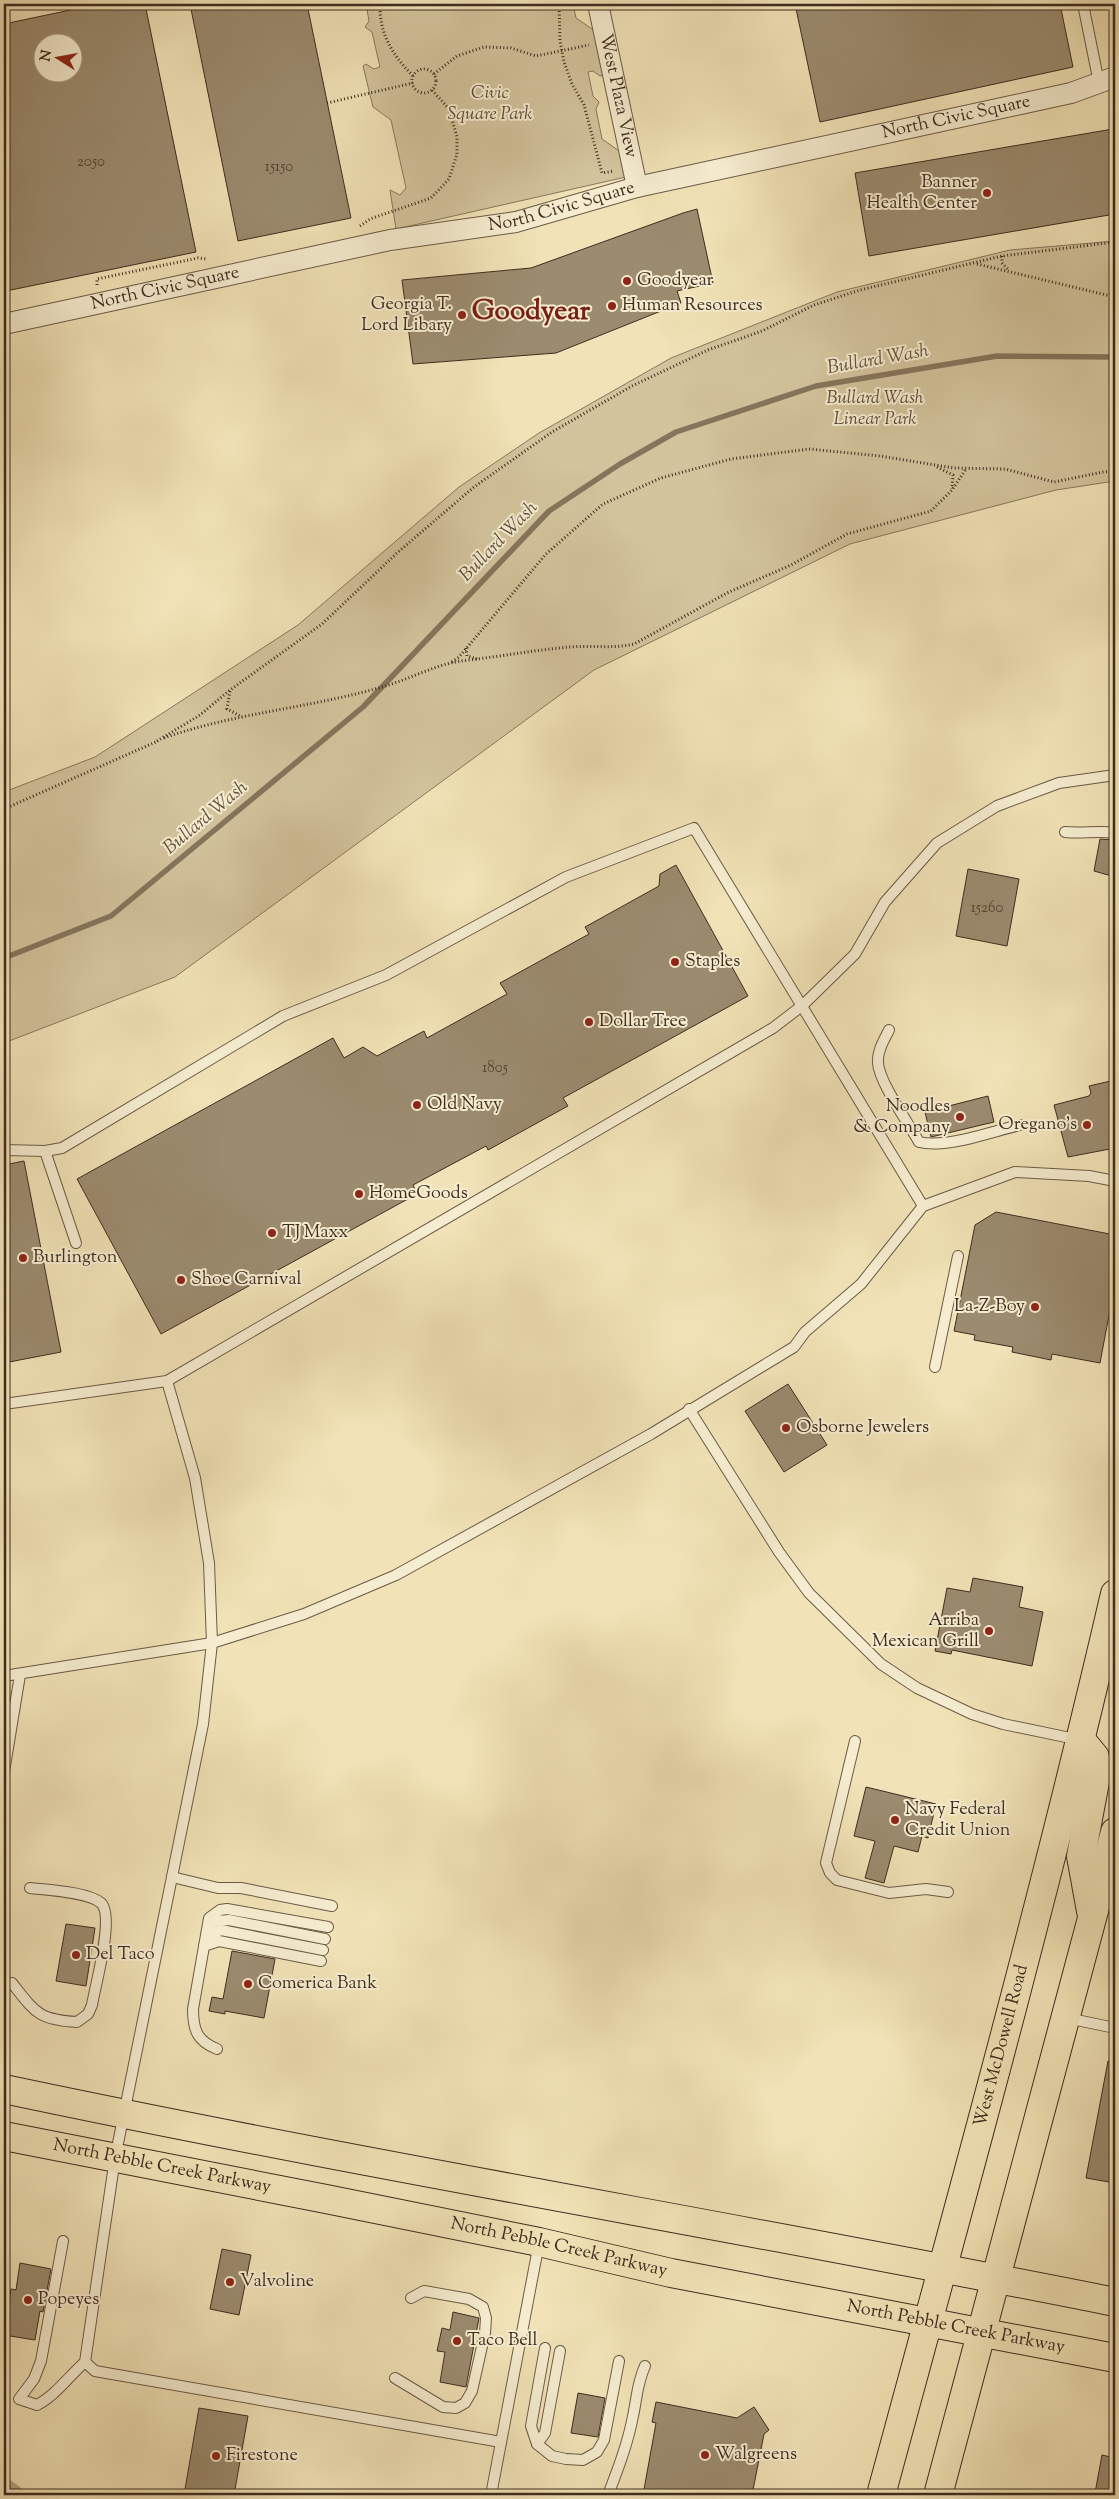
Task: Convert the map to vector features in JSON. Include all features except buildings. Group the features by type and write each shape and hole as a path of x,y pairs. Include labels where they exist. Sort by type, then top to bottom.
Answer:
{"main road":[{"name":"West McDowell Road","path":"881,2495 929,2323 1081,1740 1115,1594"},
{"path":"1081,1740 1095,1757 1097,1771 1081,1856 1092,1920"},
{"path":"938,2495 995,2278 1067,2018 1115,1832"},
{"path":"4,2089 124,2114 943,2266 1115,2302"},
{"name":"North Pebble Creek Parkway","path":"4,2136 539,2242 671,2273 1115,2358"}],"street":[{"name":"West Plaza View","path":"598,4 637,187"},
{"name":"North Civic Square","path":"4,324 390,240 516,222 637,187 1071,93 1107,80"}],"lane":[{"path":"1083,4 1107,80"},
{"path":"4,1404 167,1381 773,1028 803,1005 855,954 885,902 937,843 998,806 1059,784 1115,775"},
{"path":"4,1150 45,1151 62,1148 283,1016 386,975 566,877 694,828 803,1005 923,1206"},
{"path":"1065,832 1085,834 1098,830 1115,833"},
{"path":"888,1030 879,1055 880,1076 919,1142 929,1144 945,1143 1020,1125"},
{"path":"45,1151 76,1243"},
{"path":"4,1676 212,1643 304,1614 396,1575 651,1434 794,1346 805,1332 860,1284 923,1206 1015,1172 1090,1176 1115,1181"},
{"path":"935,1367 958,1256"},
{"path":"63,2241 41,2361 34,2380 19,2399 37,2405 50,2398 60,2384 85,2362 115,2158 203,1724 212,1643 209,1563 195,1478 167,1381"},
{"path":"689,1410 779,1552 809,1593 881,1664 917,1688 972,1714 1003,1724 1081,1740"},
{"path":"4,1772 20,1674"},
{"path":"855,1741 826,1863 830,1873 837,1880 889,1893 926,1888 948,1892"},
{"path":"172,1877 218,1888 241,1888 332,1906"},
{"path":"12,1983 34,2011 47,2018 77,2022 88,2014 92,2005 106,1929 107,1913 102,1904 89,1897 30,1888"},
{"path":"217,2049 205,2044 198,2035 193,2020 209,1918 214,1913 227,1909 328,1927"},
{"path":"206,1936 221,1930 324,1944"},
{"path":"206,1936 219,1942 321,1961"},
{"path":"1067,2018 1115,2028"},
{"path":"491,2495 539,2242"},
{"path":"395,2378 443,2407 456,2408 465,2403 472,2391 485,2333 486,2318 483,2307 469,2299 424,2291 411,2298"},
{"path":"545,2348 531,2426 537,2444 552,2456 566,2459 582,2460 597,2452 604,2440 618,2361"},
{"path":"537,2444 545,2433 560,2350"},
{"path":"85,2362 95,2371 501,2442"},
{"path":"608,2495 621,2462 634,2415 638,2381 645,2366"}],"path":[{"path":"380,4 383,29 389,47 414,77"},
{"path":"559,4 562,51"},
{"path":"434,74 457,56 484,47 511,48 536,56 606,42"},
{"path":"421,70 428,70 434,74 436,83 432,90 422,92 416,89 413,84 414,77 421,70"},
{"path":"327,103 413,84"},
{"path":"350,228 360,226 363,222 431,198 449,179 457,154 457,137 449,109 432,90"},
{"path":"157,741 200,715 230,690 322,624 397,553 474,487 552,432 632,386 708,350 762,331 814,305 860,290 1002,256 1115,242"},
{"path":"1002,256 1002,263 1010,272"},
{"path":"89,286 98,284 97,279 198,258 213,258"},
{"path":"971,264 1115,297"},
{"path":"451,663 459,657 546,554 603,504 661,478 731,458 810,449 880,456 935,466 966,469 1005,469 1054,482 1115,471"},
{"path":"935,466 953,475 952,490"},
{"path":"4,808 157,741 202,725 243,718 382,687 451,663 569,647 598,646 617,648 634,644 728,593 791,565 847,534 931,510 952,490 966,469"},
{"path":"466,647 467,656 480,660"},
{"path":"230,690 226,709 243,718"}],"green space":[{"name":"Civic Square Park","path":"366,4 573,4 576,18 595,31 605,75 600,76 593,71 588,72 593,96 599,102 596,109 602,139 622,153 626,177 396,229 390,190 400,195 406,188 391,120 373,107 363,66 366,64 374,69 380,67 372,32 365,27 369,21"},
{"name":"Bullard Wash Linear Park","path":"1115,241 1115,481 1056,490 850,544 594,670 175,977 4,1043 4,792 95,757 298,625 459,487 539,433 671,358 837,292 1010,250"}],"waterway":[{"name":"Bullard Wash","path":"4,958 111,916 363,707 549,511 620,464 676,432 816,386 997,356 1115,357"},
{"path":"4,2488 14,2495"}],"place":[{"name":"Banner Health Center","path":"987,193"},
{"name":"Goodyear","path":"627,281"},
{"name":"Human Resources","path":"612,306"},
{"name":"Georgia T. Lord Libary","path":"462,315"},
{"name":"Staples","path":"675,962"},
{"name":"Dollar Tree","path":"589,1022"},
{"name":"Old Navy","path":"417,1105"},
{"name":"Noodles & Company","path":"960,1117"},
{"name":"Oregano's","path":"1087,1125"},
{"name":"HomeGoods","path":"359,1194"},
{"name":"TJ Maxx","path":"272,1233"},
{"name":"Burlington","path":"23,1258"},
{"name":"Shoe Carnival","path":"181,1280"},
{"name":"La-Z-Boy","path":"1035,1307"},
{"name":"Osborne Jewelers","path":"786,1428"},
{"name":"Arriba Mexican Grill","path":"989,1631"},
{"name":"Navy Federal Credit Union","path":"895,1820"},
{"name":"Del Taco","path":"76,1955"},
{"name":"Comerica Bank","path":"248,1984"},
{"name":"Valvoline","path":"230,2282"},
{"name":"Popeyes","path":"28,2300"},
{"name":"Taco Bell","path":"457,2341"},
{"name":"Walgreens","path":"705,2455"},
{"name":"Firestone","path":"216,2456"}],"district":[{"name":"Goodyear","path":"531,312"}]}
